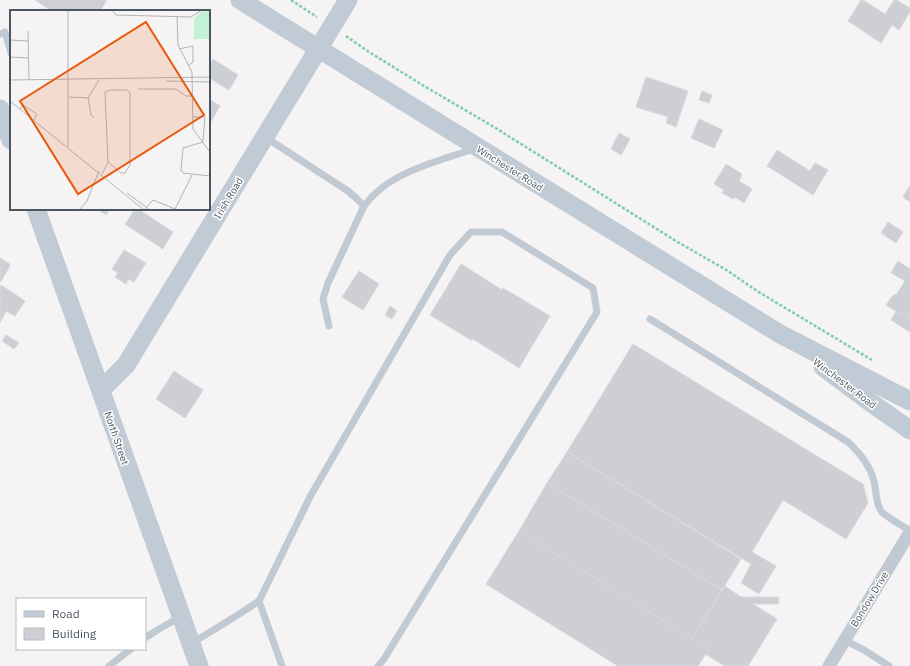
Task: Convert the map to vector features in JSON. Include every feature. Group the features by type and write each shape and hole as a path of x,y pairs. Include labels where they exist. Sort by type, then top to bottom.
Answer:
{"street":[{"name":"Winchester Road","path":"240,0 780,334 910,401"},
{"name":"Irish Road","path":"101,390 126,365 348,0"},
{"path":"0,109 10,137"},
{"name":"North Street","path":"36,210 199,666"},
{"name":"Winchester Road","path":"780,334 870,402 910,430"},
{"name":"Bondow Drive","path":"829,666 910,531"}],"lane":[{"path":"0,34 5,32 10,50"},
{"path":"265,137 348,191 364,206"},
{"path":"329,326 323,299 328,283 364,206 370,198 395,179 411,171 468,152 477,147"},
{"path":"192,643 259,601 311,495 450,255 472,232 502,232 593,288 597,312 384,659 378,666"},
{"path":"650,319 848,442 860,454 869,467 874,480 878,504 881,511 910,531"},
{"path":"259,601 282,666"},
{"path":"146,637 182,616"},
{"path":"844,640 864,650 889,666"},
{"path":"109,666 130,650"}],"path":[{"path":"291,0 369,52 494,127 676,241 728,271 757,291 877,363"}],"building":[{"path":"35,0 107,0 101,10 50,10"},
{"path":"861,0 885,14 894,0 897,0 910,8 910,12 899,30 892,25 881,43 848,21"},
{"path":"213,59 238,75 229,90 210,79 210,64"},
{"path":"646,77 688,91 676,127 666,123 668,117 636,107"},
{"path":"702,91 712,95 709,103 699,100"},
{"path":"210,100 220,106 210,123"},
{"path":"699,119 723,130 714,148 691,138"},
{"path":"619,133 630,139 621,155 611,149"},
{"path":"777,150 810,171 815,163 828,170 813,195 767,166"},
{"path":"726,164 742,174 739,181 752,189 744,203 735,197 733,199 722,193 724,190 714,184"},
{"path":"910,187 910,202 903,197"},
{"path":"98,210 109,210 106,215"},
{"path":"134,210 140,210 173,232 163,249 125,224"},
{"path":"888,222 903,232 896,243 881,233"},
{"path":"124,250 146,263 134,282 128,279 126,284 115,277 118,273 112,269"},
{"path":"0,258 10,264 10,266 0,283"},
{"path":"898,261 910,269 910,320 886,305 894,294 896,295 905,281 891,273"},
{"path":"461,264 502,290 503,288 550,316 519,368 473,339 471,340 430,315"},
{"path":"359,271 379,284 363,310 342,297"},
{"path":"1,285 25,301 15,316 6,311 0,323 0,287"},
{"path":"390,306 397,311 392,319 385,315"},
{"path":"896,311 910,320 910,332 891,320"},
{"path":"6,335 19,343 14,349 2,341"},
{"path":"633,344 863,484 868,503 846,539 783,500 752,552 776,566 759,594 741,583 751,564 567,452"},
{"path":"174,371 203,390 185,418 156,399"},
{"path":"567,452 741,559 722,590 547,483"},
{"path":"547,483 722,590 692,639 519,531"},
{"path":"519,531 709,649 698,666 618,666 486,584"},
{"path":"725,586 741,597 779,597 778,604 753,604 777,619 748,666 725,666 705,654 709,649 692,639"}]}
